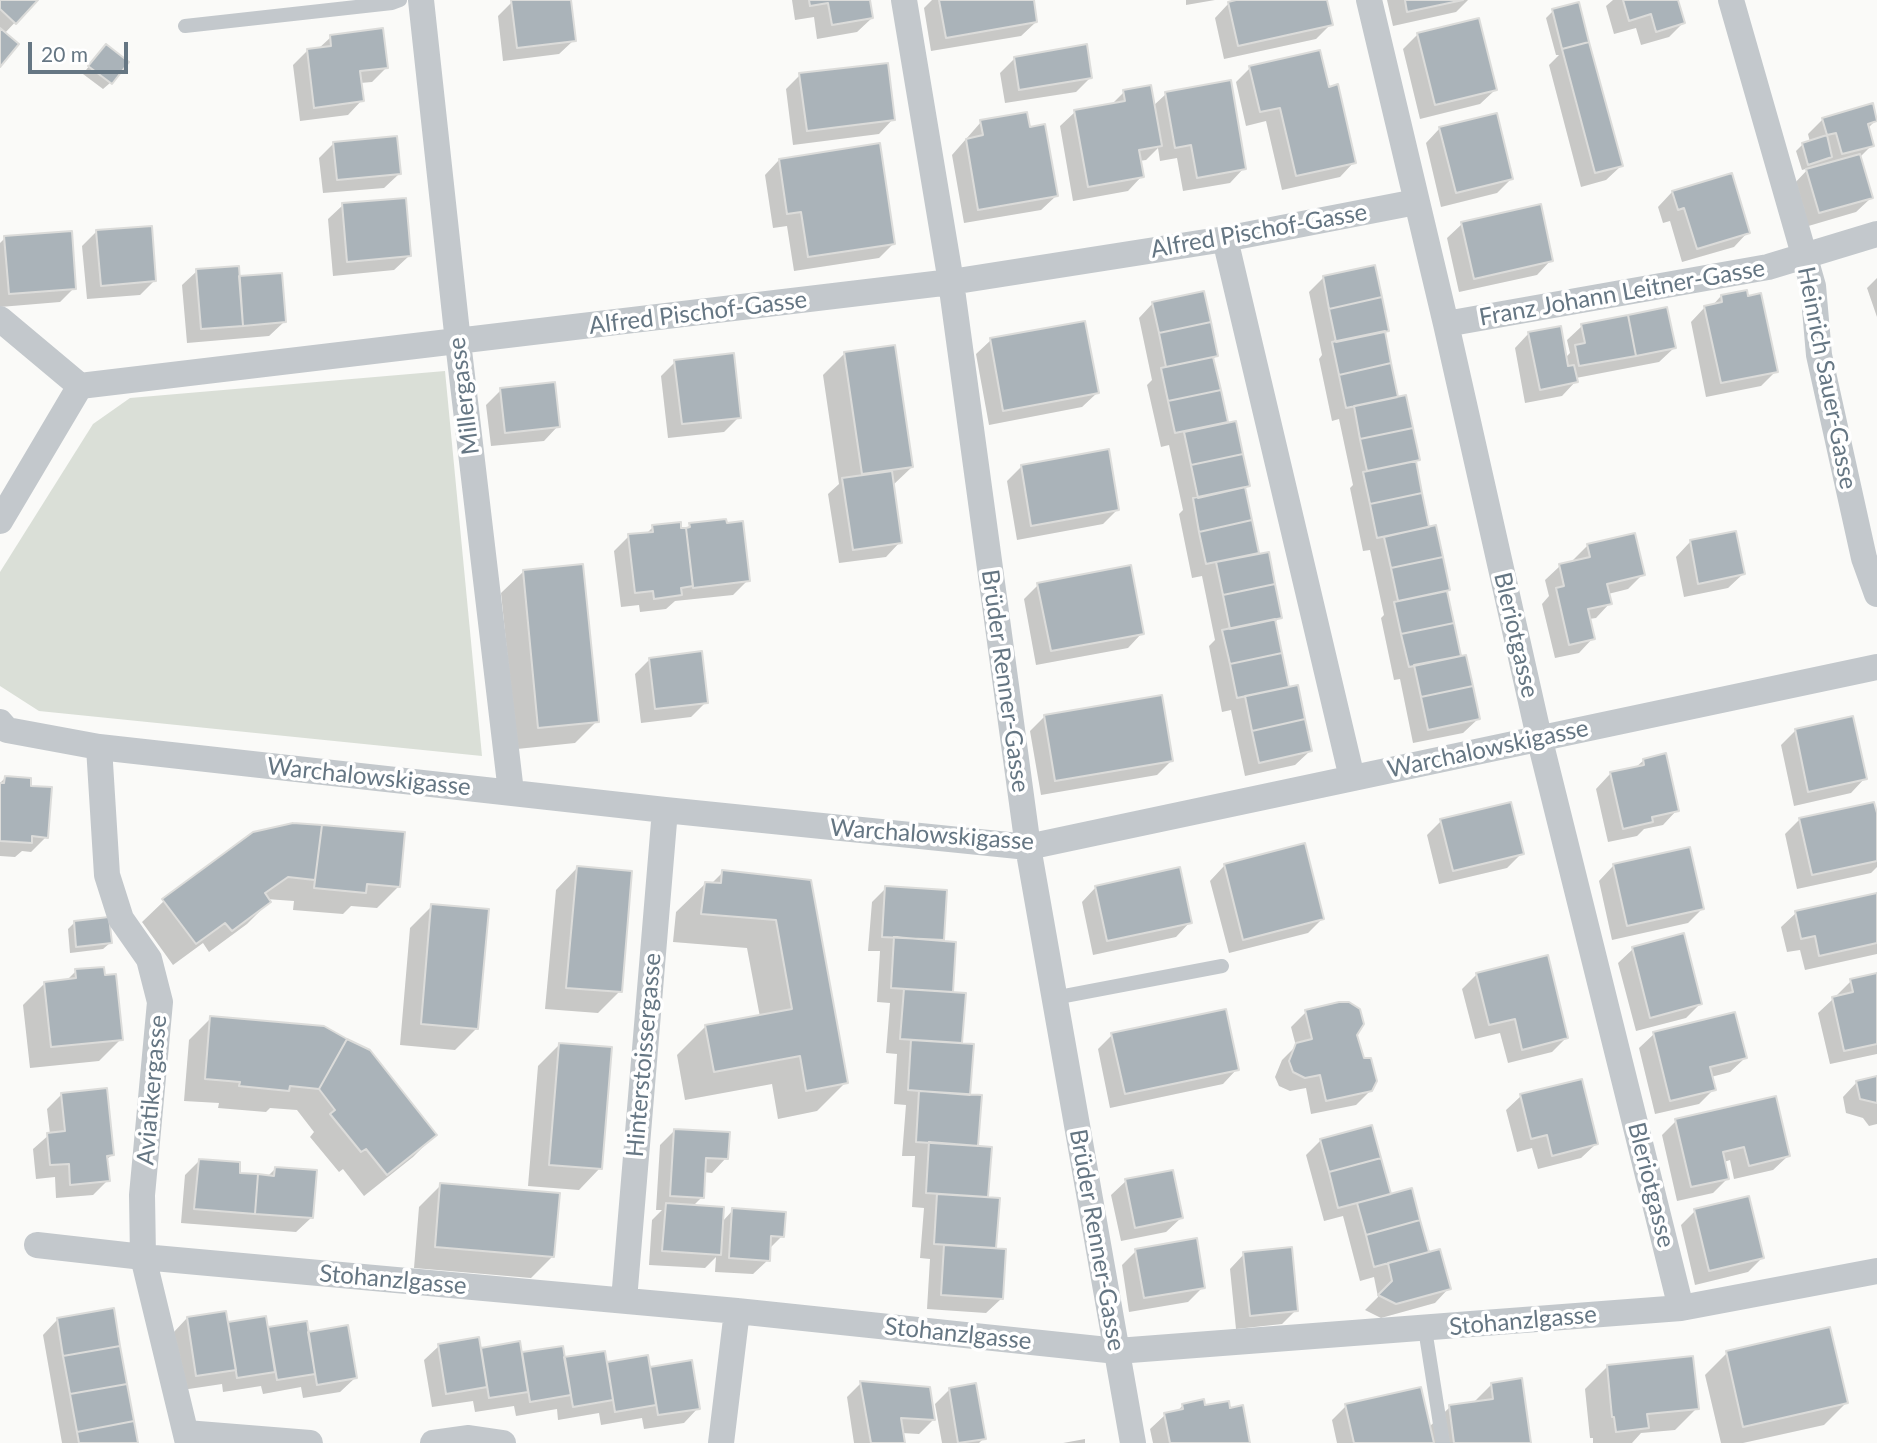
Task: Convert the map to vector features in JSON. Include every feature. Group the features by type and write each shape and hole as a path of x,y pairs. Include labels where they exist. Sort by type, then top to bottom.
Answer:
{"street":[{"name":"Millergasse","path":"421,0 511,792"},
{"name":"Brüder Renner-Gasse","path":"904,0 951,282 1028,847 1133,1443"},
{"name":"Bleriotgasse","path":"1369,0 1446,324 1539,737 1681,1308"},
{"name":"Heinrich Sauer-Gasse","path":"1731,0 1813,286 1819,355 1864,558 1877,594"},
{"name":"Alfred Pischof-Gasse","path":"80,386 951,282 1225,239 1416,202"},
{"name":"Franz Johann Leitner-Gasse","path":"1446,324 1768,267 1877,234"},
{"path":"1225,239 1352,778"},
{"path":"0,319 80,386 0,521"},
{"name":"Warchalowskigasse","path":"99,747 664,810 1028,847 1877,667"},
{"path":"0,722 7,730 99,747"},
{"name":"Aviatikergasse","path":"99,747 107,875 121,919 149,959 160,1002 142,1195 143,1257 187,1438"},
{"name":"Hinterstoissergasse","path":"624,1300 664,810"},
{"name":"Stohanzlgasse","path":"37,1245 737,1311 1117,1351 1681,1308 1877,1271"},
{"path":"718,1443 737,1311"},
{"path":"187,1438 310,1443"},
{"path":"433,1443 469,1438 503,1443"}],"lane":[{"path":"185,26 400,0"},
{"path":"1054,998 1222,966"},
{"path":"1425,1329 1443,1443"}],"shaded area":[{"path":"445,371 482,756 39,711 0,686 0,572 93,424 130,398"}],"building":[{"path":"0,0 38,0 16,24 0,9"},
{"path":"511,0 571,0 576,41 517,48"},
{"path":"809,0 870,0 873,18 832,25 828,3 810,6"},
{"path":"939,0 1034,0 1037,22 946,38"},
{"path":"1327,0 1333,25 1238,46 1228,2"},
{"path":"1405,0 1463,0 1407,12"},
{"path":"1623,0 1678,0 1685,23 1656,32 1651,14 1629,21"},
{"path":"1579,2 1589,42 1562,49 1552,9"},
{"path":"1479,18 1497,90 1435,105 1417,33"},
{"path":"0,28 19,44 0,67"},
{"path":"383,28 388,68 360,71 364,101 314,108 307,49 331,46 330,35"},
{"path":"1589,42 1623,166 1595,173 1562,49"},
{"path":"106,44 129,62 112,84 88,66"},
{"path":"1087,44 1092,78 1019,90 1014,57"},
{"path":"1320,50 1329,87 1338,84 1356,163 1296,176 1280,108 1260,112 1249,66"},
{"path":"888,63 895,120 807,131 799,73"},
{"path":"1231,80 1246,169 1197,178 1191,145 1175,148 1165,92"},
{"path":"1151,85 1162,146 1139,150 1144,177 1088,187 1074,110 1125,101 1123,90"},
{"path":"1873,103 1877,121 1868,124 1874,146 1842,154 1836,133 1827,135 1822,118"},
{"path":"1027,112 1030,127 1045,124 1058,196 978,210 966,139 983,135 980,120"},
{"path":"1497,113 1513,179 1456,193 1439,127"},
{"path":"1827,135 1832,157 1808,165 1802,143"},
{"path":"397,136 401,174 337,180 333,142"},
{"path":"880,143 895,244 808,257 801,212 787,214 779,159"},
{"path":"1860,154 1873,198 1819,213 1806,169"},
{"path":"1732,173 1750,233 1697,249 1684,208 1678,210 1672,191"},
{"path":"406,198 411,256 347,262 342,203"},
{"path":"1541,204 1553,261 1474,279 1461,222"},
{"path":"152,226 156,281 101,286 96,230"},
{"path":"72,231 76,289 9,294 4,236"},
{"path":"1375,265 1382,297 1329,309 1323,276"},
{"path":"239,266 243,326 201,329 196,269"},
{"path":"282,273 286,322 243,326 239,276"},
{"path":"1747,290 1748,296 1761,293 1778,372 1721,383 1704,306 1722,302 1721,295"},
{"path":"1204,291 1211,322 1159,333 1152,302"},
{"path":"1382,297 1389,331 1336,342 1329,309"},
{"path":"1667,307 1676,348 1636,356 1628,315"},
{"path":"1628,315 1636,356 1579,366 1575,345 1585,343 1581,324"},
{"path":"1085,321 1099,393 1003,411 990,338"},
{"path":"1211,322 1218,356 1166,367 1159,333"},
{"path":"1561,326 1568,366 1574,365 1578,382 1540,390 1528,332"},
{"path":"1385,331 1391,363 1339,375 1332,342"},
{"path":"895,345 913,467 862,474 844,352"},
{"path":"734,353 741,418 682,424 674,360"},
{"path":"1213,357 1221,390 1168,401 1161,368"},
{"path":"1391,363 1398,397 1346,408 1339,375"},
{"path":"555,382 560,427 505,433 500,388"},
{"path":"1221,390 1228,422 1175,433 1168,401"},
{"path":"1406,395 1413,428 1360,439 1354,406"},
{"path":"1236,421 1243,454 1191,465 1184,432"},
{"path":"1413,428 1420,460 1367,471 1360,439"},
{"path":"1109,449 1119,510 1031,526 1021,465"},
{"path":"1243,454 1250,486 1198,498 1191,465"},
{"path":"1416,461 1422,493 1370,504 1363,472"},
{"path":"892,471 902,543 853,550 842,478"},
{"path":"1245,487 1252,520 1199,532 1193,498"},
{"path":"1422,493 1429,527 1377,538 1370,504"},
{"path":"726,519 727,523 743,521 750,581 693,588 686,528 690,527 689,523"},
{"path":"1252,520 1259,553 1206,564 1199,532"},
{"path":"681,522 681,528 686,528 693,586 681,588 682,595 654,599 653,591 635,593 628,534 653,532 652,525"},
{"path":"1436,525 1443,557 1391,568 1384,537"},
{"path":"1736,531 1745,574 1698,584 1690,540"},
{"path":"1635,533 1645,575 1607,584 1612,604 1588,609 1595,639 1569,645 1556,588 1564,586 1559,564 1590,557 1587,544"},
{"path":"1269,552 1275,584 1223,595 1216,562"},
{"path":"1443,557 1450,590 1398,601 1391,568"},
{"path":"583,564 599,722 538,728 523,570"},
{"path":"1131,565 1144,634 1051,651 1037,583"},
{"path":"1275,584 1282,618 1230,629 1223,595"},
{"path":"1447,591 1454,623 1401,634 1394,602"},
{"path":"1275,619 1282,653 1230,664 1222,630"},
{"path":"1454,623 1461,656 1409,667 1401,634"},
{"path":"702,651 708,703 655,709 649,658"},
{"path":"1282,653 1289,687 1237,698 1230,664"},
{"path":"1466,655 1473,686 1421,697 1414,665"},
{"path":"1298,685 1305,719 1252,731 1245,696"},
{"path":"1473,686 1480,719 1428,730 1421,697"},
{"path":"1162,695 1173,761 1055,781 1044,715"},
{"path":"1853,716 1867,779 1808,792 1795,729"},
{"path":"1305,719 1312,751 1259,763 1252,731"},
{"path":"1666,753 1679,811 1652,817 1653,822 1623,829 1610,772 1644,765 1643,759"},
{"path":"5,776 31,778 31,786 52,787 48,838 32,836 32,843 0,841 0,783 4,783"},
{"path":"1511,802 1524,854 1453,871 1440,819"},
{"path":"1874,802 1877,813 1877,861 1812,875 1799,818"},
{"path":"293,823 322,825 315,880 288,877 265,893 271,902 232,931 225,923 196,944 162,899 253,832"},
{"path":"322,825 405,832 400,887 367,884 366,893 314,888"},
{"path":"1305,843 1324,919 1243,940 1224,864"},
{"path":"1690,847 1704,909 1627,926 1613,864"},
{"path":"577,866 632,871 622,992 566,988"},
{"path":"1180,867 1192,923 1107,941 1095,886"},
{"path":"722,870 811,880 848,1083 806,1091 800,1056 714,1072 705,1025 792,1009 776,920 701,914 705,882 721,883"},
{"path":"885,886 947,890 944,940 882,937"},
{"path":"1877,893 1877,943 1819,956 1815,936 1801,939 1795,911"},
{"path":"431,904 489,909 478,1029 421,1024"},
{"path":"109,917 112,943 76,947 74,921"},
{"path":"1684,933 1702,1004 1650,1018 1632,947"},
{"path":"894,937 956,942 953,992 891,988"},
{"path":"1548,955 1568,1038 1522,1050 1515,1019 1489,1025 1476,973"},
{"path":"104,967 105,975 116,974 123,1040 51,1047 44,982 76,978 75,969"},
{"path":"1877,973 1877,1044 1844,1051 1832,997 1853,992 1850,979"},
{"path":"904,989 966,993 962,1043 900,1039"},
{"path":"1349,1002 1360,1009 1364,1024 1357,1035 1364,1058 1371,1058 1377,1081 1372,1091 1326,1101 1320,1075 1305,1078 1293,1072 1289,1061 1296,1043 1312,1039 1305,1010"},
{"path":"1226,1009 1239,1070 1125,1094 1111,1033"},
{"path":"1735,1012 1747,1058 1710,1067 1716,1090 1670,1101 1653,1032"},
{"path":"210,1016 324,1026 347,1039 319,1089 290,1086 289,1091 239,1086 240,1082 205,1079"},
{"path":"347,1039 370,1050 437,1135 387,1175 366,1149 361,1152 330,1114 335,1110 319,1089"},
{"path":"911,1040 974,1044 970,1095 908,1090"},
{"path":"559,1043 612,1047 602,1169 549,1165"},
{"path":"1877,1076 1877,1103 1860,1099 1856,1081"},
{"path":"1582,1079 1598,1144 1552,1156 1547,1135 1531,1139 1520,1094"},
{"path":"107,1088 114,1155 107,1156 110,1181 70,1185 69,1164 50,1165 47,1133 65,1131 61,1093"},
{"path":"919,1091 982,1095 978,1146 916,1142"},
{"path":"1776,1096 1790,1156 1749,1166 1744,1147 1723,1152 1729,1179 1691,1187 1675,1119"},
{"path":"1372,1125 1381,1158 1329,1172 1320,1139"},
{"path":"674,1129 730,1132 728,1159 706,1158 704,1198 670,1196"},
{"path":"929,1142 992,1147 988,1197 926,1193"},
{"path":"1381,1158 1391,1194 1338,1208 1329,1172"},
{"path":"199,1159 240,1162 240,1173 258,1174 255,1214 194,1209"},
{"path":"275,1167 317,1170 313,1218 255,1214 258,1174 274,1176"},
{"path":"1173,1170 1183,1218 1135,1228 1125,1179"},
{"path":"440,1183 560,1193 554,1257 435,1247"},
{"path":"1412,1188 1420,1220 1366,1235 1357,1203"},
{"path":"937,1194 1000,1198 996,1248 934,1244"},
{"path":"1749,1196 1764,1258 1709,1271 1694,1209"},
{"path":"666,1203 724,1207 721,1255 662,1251"},
{"path":"732,1208 786,1212 784,1237 771,1236 770,1261 729,1258"},
{"path":"1420,1220 1429,1252 1374,1267 1366,1235"},
{"path":"1197,1238 1205,1288 1144,1298 1135,1249"},
{"path":"944,1245 1006,1249 1003,1299 941,1295"},
{"path":"1292,1247 1298,1311 1250,1316 1243,1252"},
{"path":"1440,1249 1451,1289 1396,1304 1378,1295 1392,1281 1388,1263"},
{"path":"114,1308 120,1346 63,1356 57,1318"},
{"path":"226,1311 236,1370 196,1376 187,1317"},
{"path":"266,1316 275,1372 237,1378 228,1322"},
{"path":"307,1321 315,1374 277,1380 268,1327"},
{"path":"348,1325 357,1378 317,1385 308,1332"},
{"path":"1830,1327 1848,1403 1743,1427 1726,1351"},
{"path":"479,1337 487,1387 446,1394 438,1344"},
{"path":"520,1341 528,1392 489,1398 481,1348"},
{"path":"120,1346 127,1384 70,1394 63,1356"},
{"path":"563,1346 571,1395 530,1402 522,1352"},
{"path":"605,1351 613,1400 573,1407 564,1357"},
{"path":"648,1355 656,1405 615,1412 607,1362"},
{"path":"1693,1356 1699,1409 1647,1414 1649,1428 1616,1432 1607,1365"},
{"path":"692,1360 700,1409 658,1415 650,1367"},
{"path":"1522,1378 1531,1443 1454,1443 1449,1405 1493,1399 1491,1383"},
{"path":"860,1381 930,1387 935,1420 901,1418 905,1443 871,1443"},
{"path":"976,1383 986,1439 958,1443 949,1388"},
{"path":"127,1384 134,1421 77,1432 70,1394"},
{"path":"1421,1387 1434,1443 1354,1443 1345,1404"},
{"path":"1204,1399 1205,1405 1229,1401 1230,1408 1243,1405 1250,1443 1170,1443 1164,1413 1183,1409 1182,1404"},
{"path":"134,1421 138,1443 79,1443 77,1432"}]}
